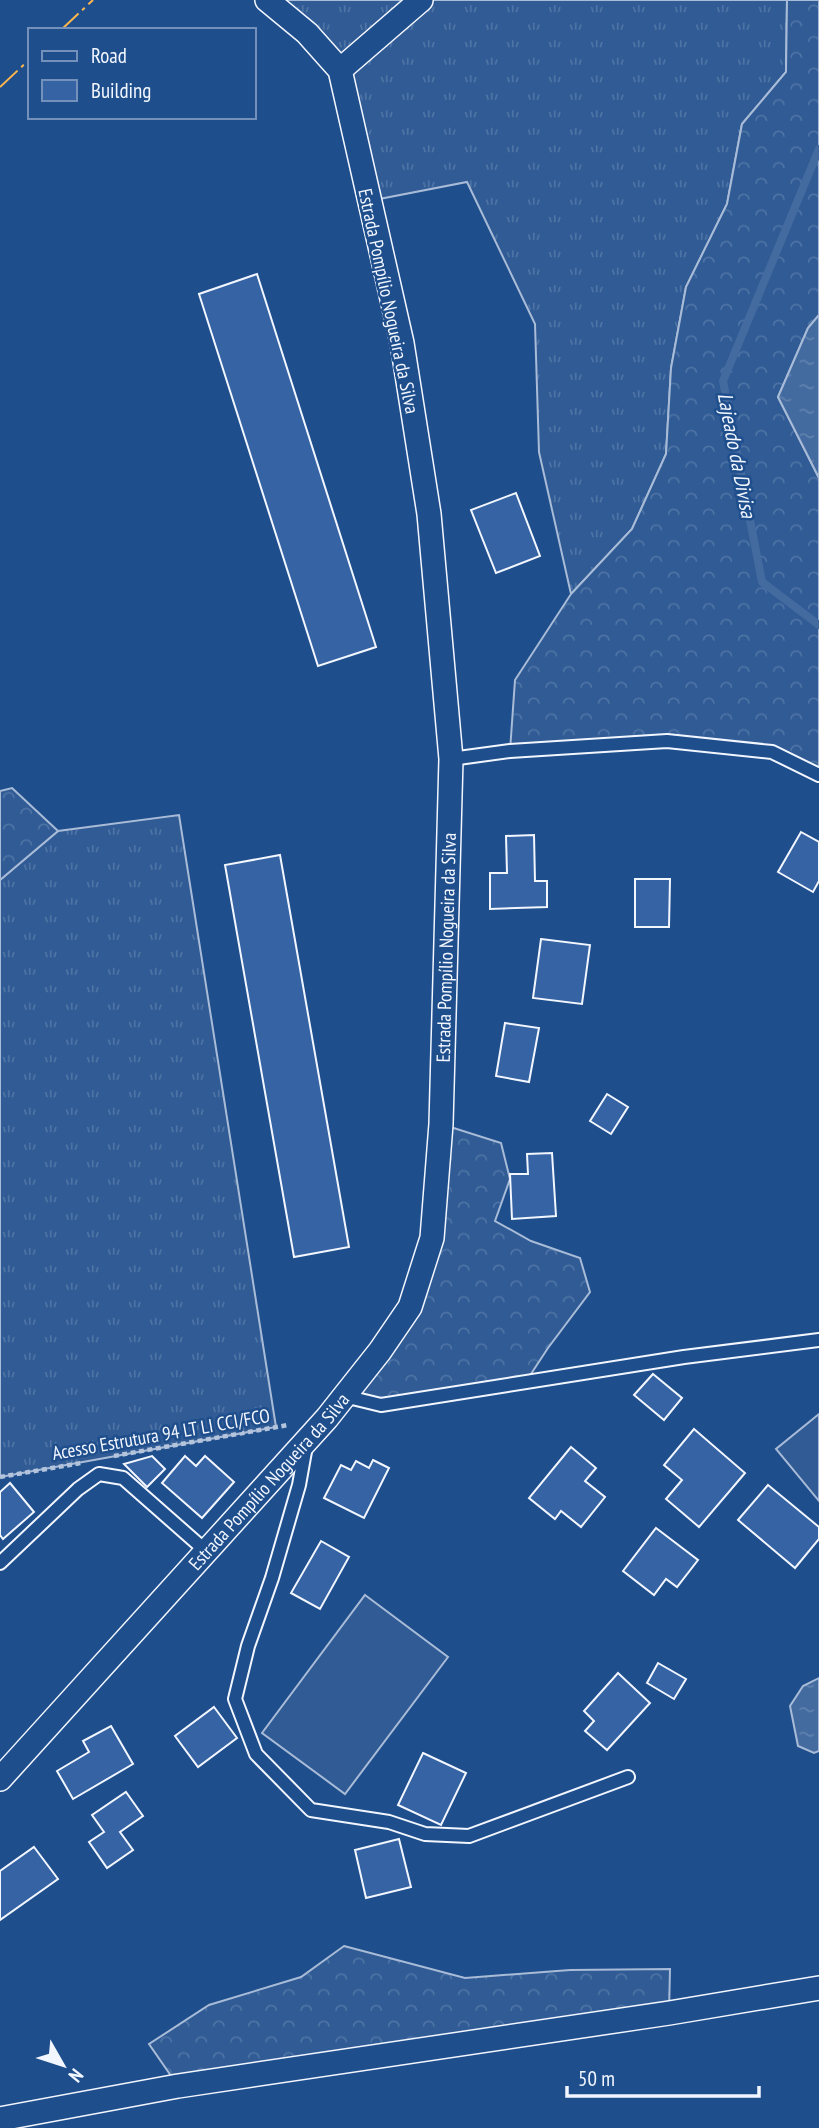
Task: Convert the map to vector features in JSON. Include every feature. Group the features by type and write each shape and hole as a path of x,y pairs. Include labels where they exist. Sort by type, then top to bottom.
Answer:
{"street":[{"name":"Estrada Pompílio Nogueira da Silva","path":"0,1779 307,1439 380,1351 410,1307 432,1238 442,1124 451,759 429,514 402,343 340,70 307,33 267,0"},
{"path":"340,70 421,0"},
{"path":"0,2119 178,2085 669,2013 819,1988"}],"lane":[{"path":"451,759 510,751 667,741 772,752 819,775"},
{"path":"344,1396 381,1405 684,1357 819,1340"},
{"path":"307,1439 299,1485 272,1578 248,1646 235,1699 256,1754 311,1810 389,1822 425,1834 468,1836 628,1777"},
{"path":"0,1563 78,1489 99,1474 123,1478 205,1551"}],"path":[{"name":"Acesso Estrutura 94 LT LI CCI/FCO","path":"101,1459 289,1425"},
{"name":"Acesso Estrutura 94 LT LI CCI/FCO","path":"0,1477 87,1461"}],"green space":[{"path":"267,0 787,0 786,72 742,124 727,204 686,287 671,368 666,454 632,529 571,594 539,452 535,324 467,182 369,201 340,70"},
{"path":"787,0 819,0 819,315 808,328 778,397 819,478 819,777 751,750 667,741 510,751 515,680 571,594 632,529 666,454 671,368 686,287 727,204 742,124 786,72"},
{"path":"12,788 58,831 0,880 0,791"},
{"path":"179,815 276,1427 0,1477 0,880 58,831"},
{"path":"441,1124 501,1143 510,1179 495,1221 531,1241 580,1258 590,1292 525,1383 381,1405 344,1396 410,1307"},
{"path":"344,1946 465,1978 570,1970 670,1969 669,2013 178,2086 149,2044 209,2005 301,1977"}],"shaded area":[{"path":"819,1414 819,1501 776,1449"},
{"path":"365,1595 448,1657 345,1794 262,1733"}],"water":[{"path":"819,315 819,478 778,397 808,328"},
{"path":"819,1678 819,1751 814,1753 798,1746 790,1706 803,1686"}],"building":[{"path":"257,274 376,647 318,666 199,294"},
{"path":"516,493 540,556 496,573 471,510"},
{"path":"801,832 819,842 819,881 813,892 778,872"},
{"path":"534,835 535,881 547,881 547,907 490,909 490,873 507,873 506,836"},
{"path":"280,855 349,1247 294,1257 225,865"},
{"path":"635,879 670,879 669,927 635,927"},
{"path":"541,939 590,945 582,1004 533,998"},
{"path":"505,1023 539,1028 529,1082 496,1076"},
{"path":"607,1094 628,1107 611,1134 590,1121"},
{"path":"552,1153 556,1216 512,1219 510,1174 528,1174 527,1154"},
{"path":"653,1374 682,1398 664,1420 634,1395"},
{"path":"694,1429 745,1473 699,1527 666,1499 682,1480 664,1465"},
{"path":"571,1447 596,1468 585,1481 605,1497 581,1527 561,1511 555,1519 529,1498"},
{"path":"152,1456 165,1469 147,1487 124,1464"},
{"path":"185,1456 196,1466 205,1456 234,1482 202,1518 162,1483"},
{"path":"373,1460 389,1468 364,1518 324,1498 341,1465 351,1470 356,1461 369,1468"},
{"path":"10,1483 34,1512 3,1539 0,1535 0,1492"},
{"path":"768,1485 819,1527 819,1539 795,1568 738,1520"},
{"path":"656,1528 698,1560 677,1587 666,1579 654,1595 623,1571"},
{"path":"321,1541 349,1557 320,1609 291,1593"},
{"path":"658,1663 686,1679 674,1699 647,1683"},
{"path":"618,1673 650,1703 607,1750 585,1731 594,1721 584,1711"},
{"path":"214,1707 237,1738 198,1767 175,1736"},
{"path":"111,1726 133,1764 73,1799 57,1771 89,1752 83,1741"},
{"path":"423,1753 466,1773 441,1825 398,1805"},
{"path":"126,1792 143,1816 120,1832 133,1850 107,1868 89,1842 104,1832 92,1815"},
{"path":"399,1839 411,1887 366,1898 355,1850"},
{"path":"34,1847 58,1879 0,1920 0,1871"}],"waterway":[{"name":"Lajeado da Divisa","path":"819,149 723,381 762,582 819,625"}],"power":[{"path":"63,28 93,0"},
{"path":"0,87 28,61"}]}
